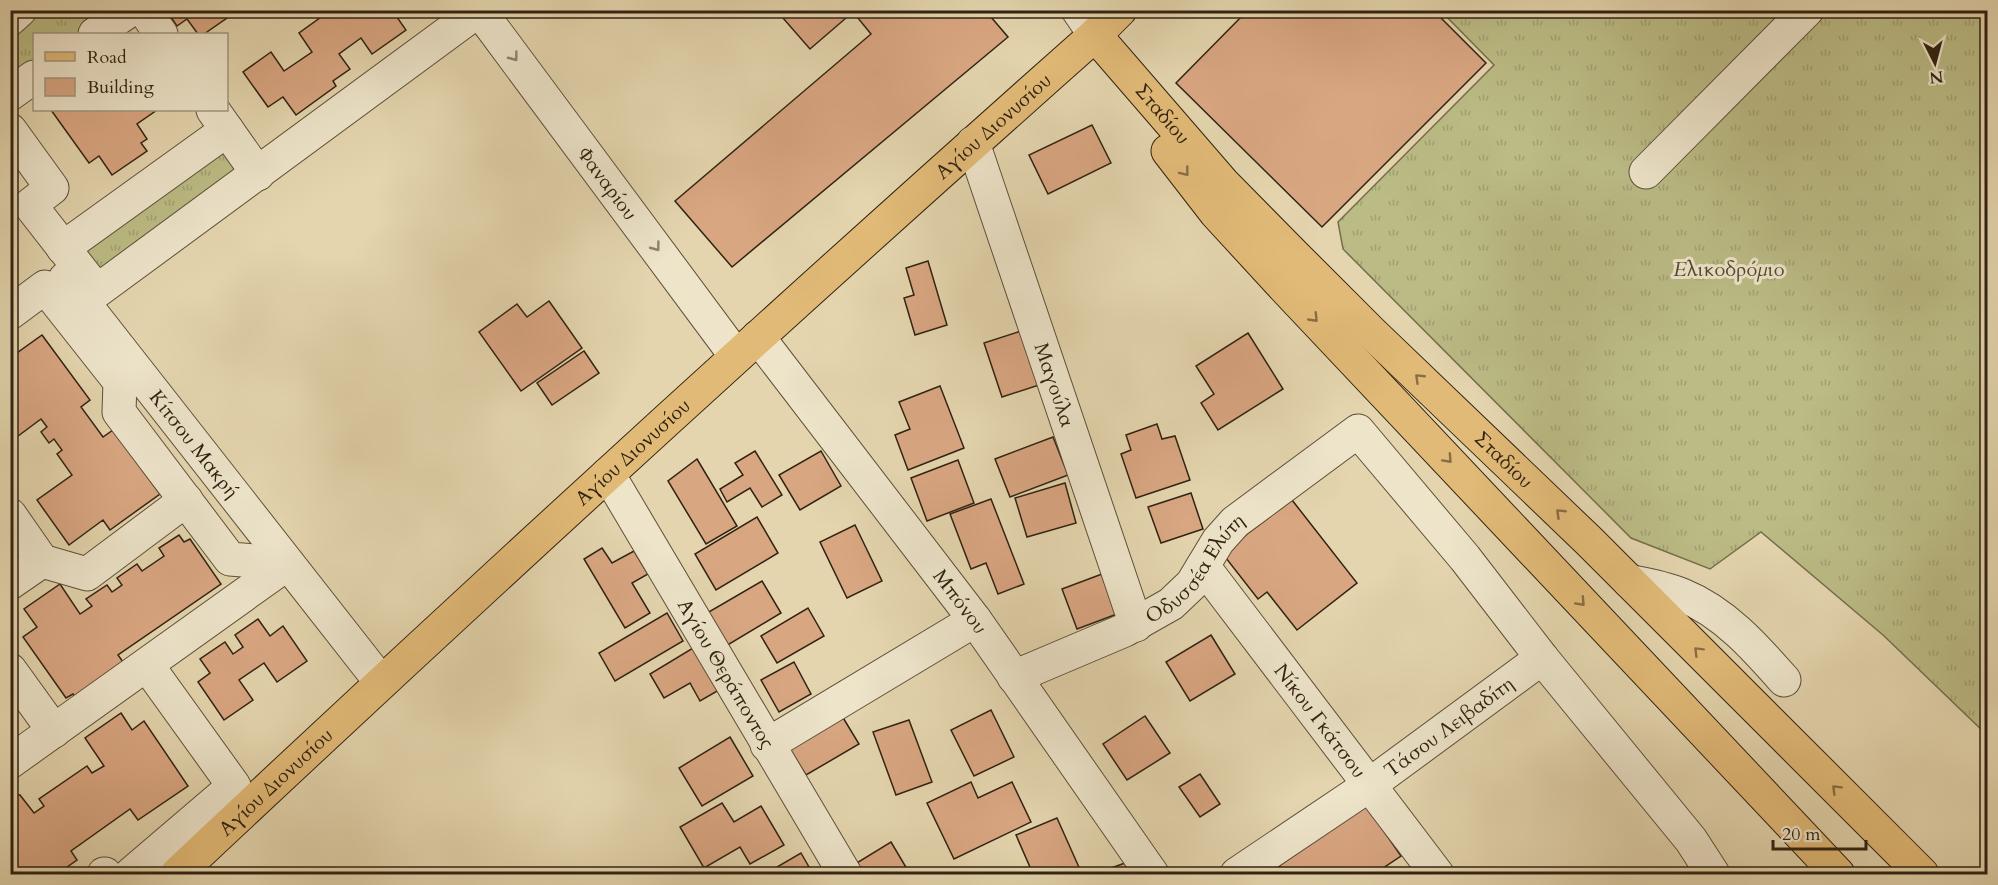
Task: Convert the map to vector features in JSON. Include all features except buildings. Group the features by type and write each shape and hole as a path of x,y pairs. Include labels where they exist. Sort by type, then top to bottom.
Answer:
{"main road":[{"name":"Αγίου Διονυσίου","path":"177,874 381,682 747,346 974,143 1087,23 1120,10"},
{"name":"Σταδίου","path":"1087,23 1223,183 1263,224 1371,332 1629,581 1922,874"},
{"name":"Σταδίου","path":"1087,23 1161,143 1216,213 1838,874"}],"street":[{"path":"10,19 20,10"},
{"path":"96,33 130,10"},
{"path":"144,10 160,33"},
{"path":"10,130 52,188 30,205 57,254 96,291 479,10"},
{"name":"Φαναρίου","path":"479,10 747,346"},
{"path":"1646,172 1807,10"},
{"path":"10,94 33,78"},
{"path":"10,289 57,254 220,120 258,174"},
{"name":"Μαγούλα","path":"974,143 1136,625"},
{"name":"Κίτσου Μακρή","path":"10,205 57,254 278,570 381,682"},
{"path":"10,313 45,287 120,382 119,412 230,559 256,561 278,570"},
{"name":"Μπόνου","path":"747,346 975,620 1152,874"},
{"name":"Οδυσσέα Ελύτη","path":"1014,677 1136,625 1171,604 1185,592 1218,541 1235,522 1358,431 1465,558 1542,658"},
{"name":"Αγίου Θεράποντος","path":"608,474 845,874"},
{"path":"10,516 42,561 87,574 186,500"},
{"path":"10,583 42,561"},
{"name":"Νίκου Γκάτσου","path":"1203,566 1437,874"},
{"path":"10,762 278,570"},
{"path":"1629,581 1680,594 1713,610 1757,650 1784,680"},
{"path":"767,745 975,620"},
{"path":"1542,658 1691,840 1713,874"},
{"name":"Τάσου Λειβαδίτη","path":"1237,874 1368,786 1542,658"},
{"path":"131,874 234,786 147,665"},
{"path":"10,670 54,731"}],"green space":[{"path":"33,11 112,11 79,33 33,33 33,66 11,82 10,29"},
{"name":"Ελικοδρόμιο","path":"1441,11 1987,11 1987,735 1883,635 1761,532 1710,569 1631,538 1343,249 1338,222 1494,65"},
{"path":"223,147 238,169 91,276 75,254"}]}
